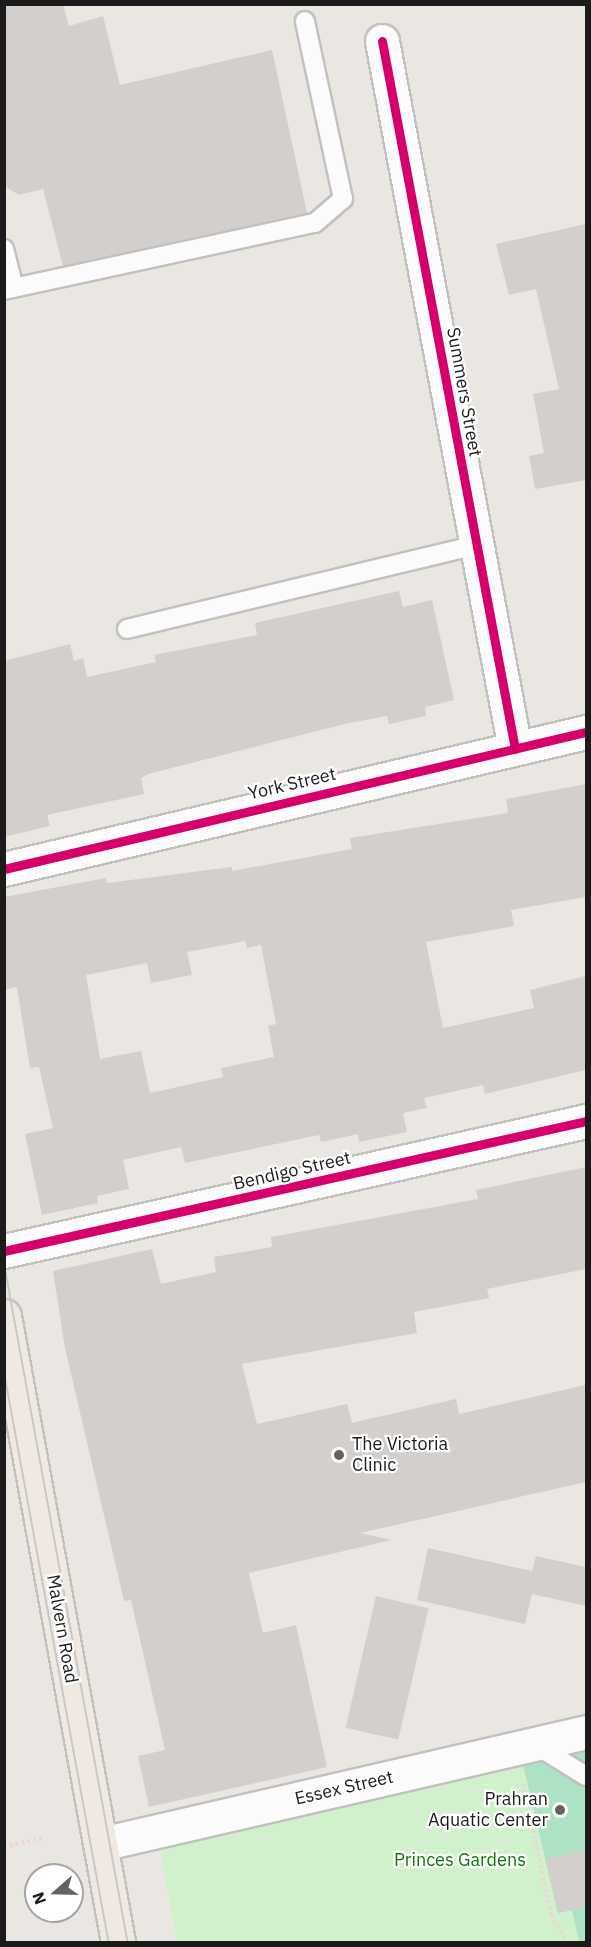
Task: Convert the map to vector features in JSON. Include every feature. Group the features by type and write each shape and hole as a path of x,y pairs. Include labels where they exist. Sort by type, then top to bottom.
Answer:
{"main road":[{"name":"Malvern Road","path":"4,1316 118,1942"}],"street":[{"name":"Summers Street","path":"382,41 515,749"},
{"name":"York Street","path":"4,869 586,732"},
{"name":"Bendigo Street","path":"4,1251 586,1121"},
{"name":"Essex Street","path":"100,1844 527,1758 586,1732"}],"lane":[{"path":"4,249 9,289 315,223 344,199 305,21"},
{"path":"127,629 476,545"},
{"path":"527,1758 586,1776"}],"path":[{"path":"527,1758 551,1916 567,1942"},
{"path":"4,1846 45,1838"}],"green space":[{"name":"Prahran Aquatic Center","path":"586,1747 586,1942 579,1942 572,1910 558,1913 522,1761"},
{"name":"Princes Gardens","path":"522,1761 558,1913 572,1910 579,1942 177,1942 159,1844"}],"building":[{"path":"4,4 63,4 69,26 103,16 120,85 272,50 307,213 63,266 43,189 19,195 4,186"},
{"path":"586,224 586,480 535,489 529,456 544,453 533,394 559,389 536,289 509,295 496,244"},
{"path":"399,591 403,607 432,600 454,700 425,707 426,716 389,724 387,716 349,723 148,774 141,778 144,794 47,815 50,826 4,837 4,661 70,644 74,661 83,658 87,677 156,662 154,655 257,635 255,623"},
{"path":"586,784 586,897 511,910 514,926 426,942 443,1028 534,1008 530,990 586,976 586,1070 485,1094 483,1085 424,1098 427,1108 403,1113 407,1132 359,1142 358,1134 321,1142 319,1135 185,1163 181,1147 123,1160 129,1189 97,1196 98,1203 42,1215 25,1134 53,1128 39,1067 30,1068 17,987 4,990 4,897 106,878 107,883 232,867 232,871 352,849 350,838 508,813 506,799","holes":["245,941 247,948 261,945 276,1024 268,1026 274,1057 221,1068 223,1077 150,1093 141,1051 100,1059 86,975 147,963 151,983 192,975 187,952"]},
{"path":"586,1167 586,1269 487,1289 489,1298 414,1312 417,1333 242,1364 257,1424 347,1404 352,1423 456,1399 459,1414 586,1385 586,1482 360,1533 392,1540 249,1573 263,1633 296,1625 327,1767 149,1807 138,1756 165,1750 131,1600 124,1601 65,1348 53,1271 152,1249 161,1284 216,1272 214,1257 272,1247 271,1237 478,1199 476,1190"},
{"path":"428,1548 532,1571 536,1556 586,1567 586,1606 532,1594 525,1624 417,1600"},
{"path":"376,1596 429,1608 398,1740 346,1728"},
{"path":"586,1850 586,1907 558,1913 545,1859"}],"tram line":[{"path":"4,1261 128,1942"},
{"path":"4,1370 109,1942"}],"cycle path":[{"path":"382,41 515,749"},
{"path":"4,869 586,732"},
{"path":"4,1251 586,1121"}],"place":[{"name":"The Victoria Clinic","path":"339,1455"},
{"name":"Prahran Aquatic Center","path":"560,1810"}]}
